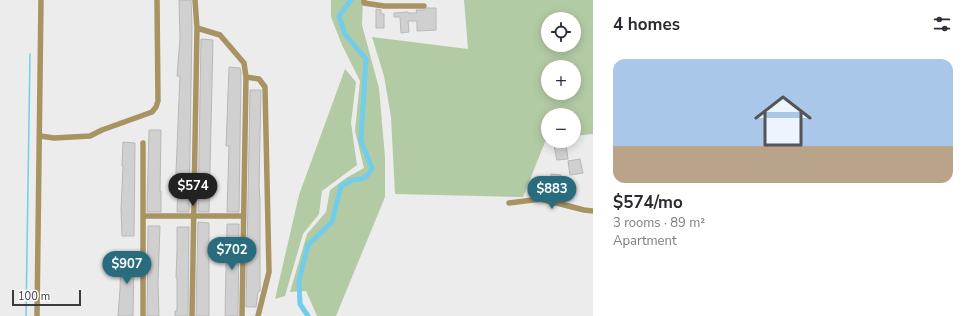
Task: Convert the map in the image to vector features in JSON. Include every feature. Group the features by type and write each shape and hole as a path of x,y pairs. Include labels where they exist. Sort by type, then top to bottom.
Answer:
{"street":[{"path":"38,316 41,0"},
{"path":"40,136 54,138 90,136 102,130 152,112 158,101 157,0"},
{"path":"192,316 197,28 195,0"},
{"path":"364,0 364,3 384,6 424,6"},
{"path":"197,28 220,35 244,63 246,77 242,316"},
{"path":"246,77 258,79 265,87 269,272 258,316"},
{"path":"143,143 143,316"},
{"path":"509,203 542,200 593,211"},
{"path":"143,216 243,216"}],"green space":[{"path":"331,0 363,0 362,25 379,88 385,157 385,197 336,316 317,316 306,291 290,292 307,234 326,212 330,190 346,178 364,168 355,131 360,81 342,45 331,17"},
{"path":"464,0 593,0 593,134 581,135 581,108 541,108 541,148 543,148 523,197 395,194 391,117 384,76 372,37 468,49"},
{"path":"345,69 356,82 351,123 357,165 322,191 319,214 303,234 285,296 275,299 299,195"}],"building":[{"path":"179,0 191,0 192,26 189,212 177,212 178,188 176,172 180,76 177,76 180,39"},
{"path":"427,8 436,8 436,30 417,31 417,21 408,21 409,32 401,33 400,17 394,17 394,13 417,13 416,10 424,10"},
{"path":"376,9 381,10 381,14 384,14 384,28 376,28"},
{"path":"201,39 213,40 209,212 198,212"},
{"path":"229,67 240,68 241,73 239,212 227,212 229,146 226,146"},
{"path":"250,90 261,90 259,186 260,291 258,292 256,307 246,307"},
{"path":"149,130 161,130 161,212 147,212"},
{"path":"123,142 135,143 134,236 122,236 121,209"},
{"path":"554,148 567,148 568,159 557,160"},
{"path":"580,159 583,173 570,175 568,161"},
{"path":"551,174 561,175 559,196 549,195"},
{"path":"198,222 209,223 209,316 196,316"},
{"path":"227,224 239,224 238,316 225,316"},
{"path":"148,226 160,226 158,283 159,316 147,316"},
{"path":"177,227 189,227 188,316 175,316 175,311 177,311"},
{"path":"121,253 134,254 133,316 118,316"}],"waterway":[{"path":"308,316 300,304 299,281 308,245 332,222 341,186 352,180 361,179 367,176 372,168 361,141 366,59 345,34 339,16 351,0"},
{"path":"26,316 30,54"}]}
